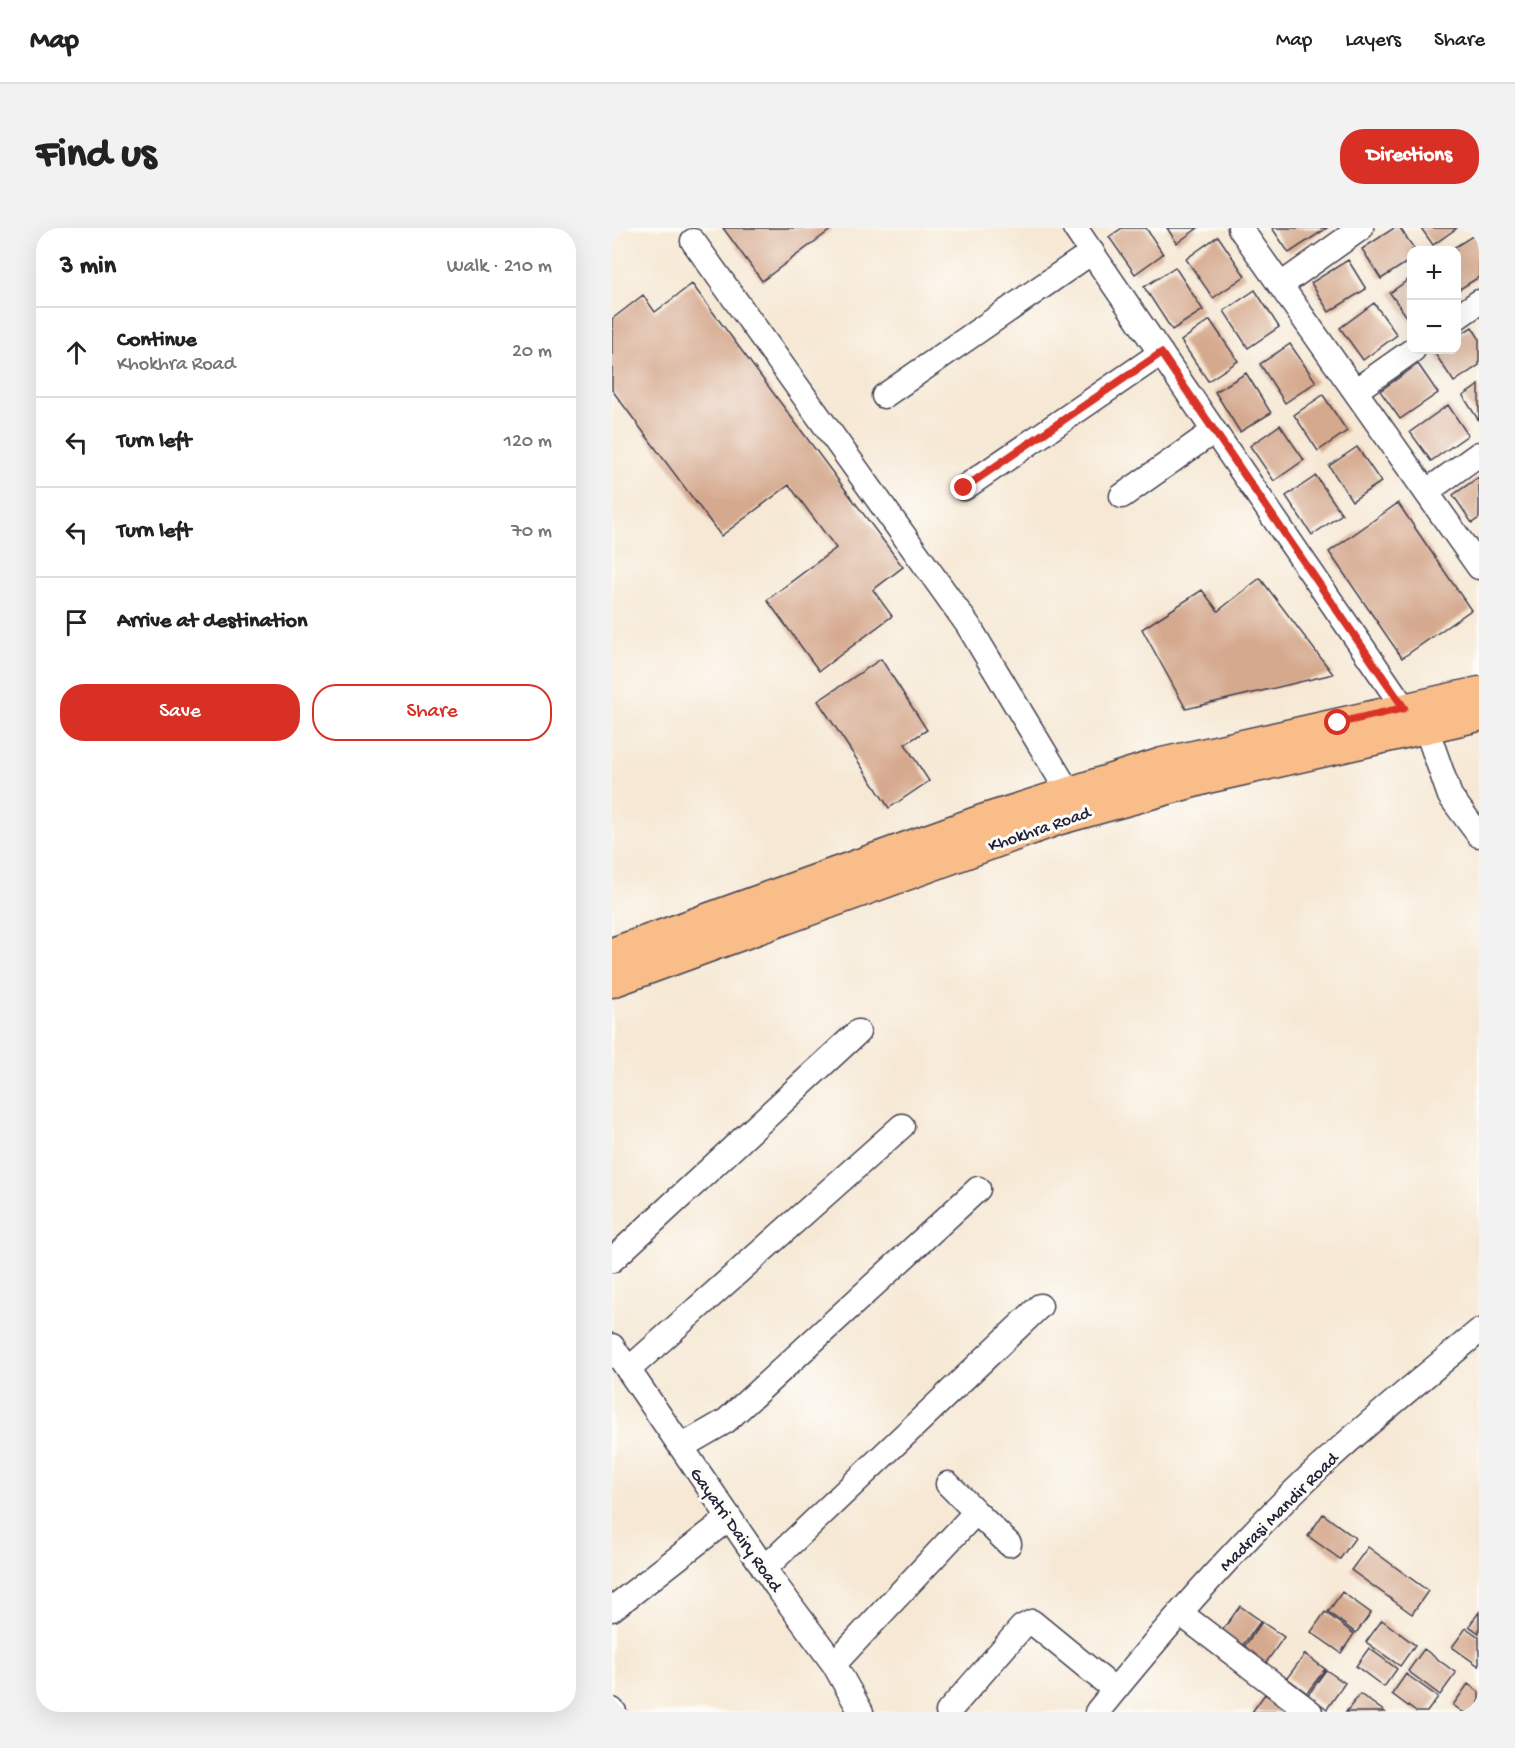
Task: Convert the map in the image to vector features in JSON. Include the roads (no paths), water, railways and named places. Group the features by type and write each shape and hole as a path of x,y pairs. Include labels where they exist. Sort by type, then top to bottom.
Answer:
{"main road":[{"name":"Khokhra Road","path":"612,982 1060,819 1415,718 1479,692"},
{"name":"Khokhra Road","path":"612,952 982,820 1162,763 1415,718 1479,716"}],"street":[{"path":"1075,228 1415,718 1450,796 1479,835"},
{"path":"1240,228 1479,567"},
{"path":"1281,285 1361,228"},
{"path":"693,241 968,625 1069,793"},
{"path":"884,396 1092,252"},
{"path":"1461,315 1479,302"},
{"path":"964,488 1161,353"},
{"path":"1355,391 1407,354"},
{"path":"1122,496 1214,431"},
{"path":"1426,492 1479,454"},
{"path":"612,1260 858,1032"},
{"path":"628,1370 902,1126"},
{"path":"681,1448 726,1420 978,1189"},
{"path":"764,1569 1040,1306"},
{"name":"Madrasi Mandir Road","path":"1097,1712 1179,1612 1311,1475 1479,1331"},
{"name":"Gayatri Dairy Road","path":"612,1346 764,1569 834,1664 861,1712"},
{"path":"948,1484 1009,1544"},
{"path":"834,1664 976,1512"},
{"path":"612,1609 729,1518"},
{"path":"1179,1612 1310,1712"},
{"path":"948,1712 1022,1627 1032,1622 1114,1690"}]}
